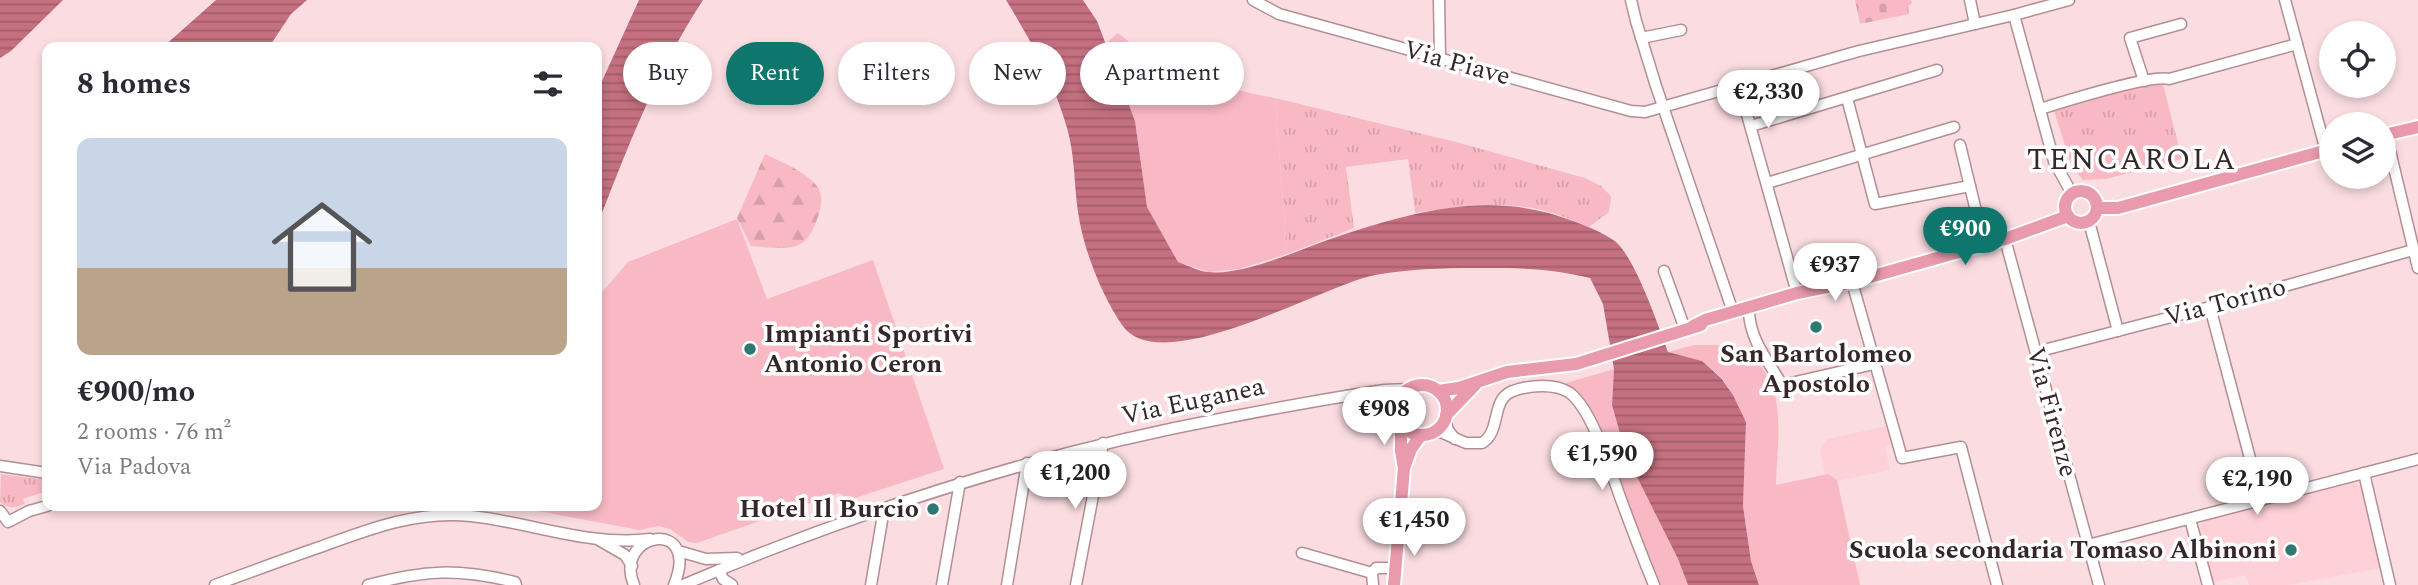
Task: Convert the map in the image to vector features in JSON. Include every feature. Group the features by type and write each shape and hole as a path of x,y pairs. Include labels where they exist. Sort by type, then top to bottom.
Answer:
{"main road":[{"path":"2396,132 2418,127"},
{"path":"2097,208 2118,208 2319,152"},
{"path":"2082,191 2091,195 2097,208 2089,226 2068,216 2065,204 2072,194 2082,191"},
{"path":"1685,329 1705,320 1797,293 1852,282 2005,239 2068,216"},
{"path":"1685,329 1749,313 1811,292"},
{"name":"Via Euganea","path":"1408,389 1427,386 1438,391 1477,383 1507,372 1576,364 1685,329"},
{"name":"Via Euganea","path":"1436,430 1477,383"},
{"path":"1395,585 1404,468 1399,402 1408,389"},
{"path":"1438,391 1446,402 1446,417"},
{"path":"1400,420 1409,431 1420,435 1436,430"},
{"path":"1404,468 1420,435"}],"street":[{"name":"Via Piave","path":"1253,0 1279,14 1631,111 1664,107 1859,51 2070,0"},
{"path":"1439,0 1440,58"},
{"path":"1631,0 1641,38 1734,312"},
{"path":"1970,0 1975,24"},
{"path":"2285,0 2319,119"},
{"path":"2014,15 2054,161 2072,194"},
{"path":"2144,81 2130,38 2181,24"},
{"path":"1641,38 1681,30"},
{"path":"2040,109 2144,81 2162,77 2169,79 2297,44"},
{"path":"1751,126 1937,70"},
{"path":"1739,86 1797,293"},
{"path":"1847,98 1875,204 1970,186"},
{"path":"1768,183 1954,127"},
{"path":"1960,145 1984,244"},
{"path":"2396,180 2418,268"},
{"path":"2089,226 2118,331"},
{"name":"Via Firenze","path":"2005,239 2099,585"},
{"name":"Via Torino","path":"2036,352 2413,250"},
{"path":"1664,271 1685,329"},
{"path":"1852,282 1902,458 1961,447 1997,585"},
{"path":"2210,306 2261,500"},
{"path":"1749,313 1755,343 1782,385 1874,364"},
{"path":"1436,430 1455,440 1474,444 1488,439 1501,399 1511,391 1549,386 1570,393 1590,421 1654,585"},
{"name":"Via Euganea","path":"683,585 758,554 960,482 1027,463 1103,443 1292,404 1376,391 1408,389"},
{"path":"1360,395 1375,398 1385,404 1400,420"},
{"path":"1446,417 1448,430 1455,440"},
{"path":"1076,585 1103,443"},
{"path":"2088,545 2418,458"},
{"path":"1007,585 1027,463"},
{"path":"0,466 42,472"},
{"path":"2364,473 2390,585"},
{"path":"942,585 960,482"},
{"path":"0,511 4,525 42,508"},
{"path":"871,585 884,509"},
{"path":"215,585 230,582 382,525 411,518 470,516 596,538 634,541 650,539"},
{"path":"2190,519 2208,585"},
{"path":"596,538 625,555 632,580"},
{"path":"632,580 638,548 650,539"},
{"name":"Via Euganea","path":"650,539 667,540 675,545 678,551 694,557 720,560 758,554"},
{"path":"674,585 679,567 678,551"},
{"path":"1302,553 1372,573"},
{"path":"1373,585 1372,573 1376,568 1396,568"},
{"path":"719,570 723,579 732,585"},
{"path":"368,585 409,574 437,571 484,574 515,582 516,585"}],"shaded area":[{"path":"0,0 63,0 11,51 0,58"},
{"path":"216,0 307,0 291,14 272,42 169,42"},
{"path":"639,0 703,0 678,42 623,42 623,105 647,105 602,214 602,81"},
{"path":"1006,0 1083,0 1097,21 1105,42 1080,42 1080,105 1129,105 1135,121 1147,207 1178,262 1196,269 1208,272 1236,270 1387,221 1448,208 1479,205 1542,211 1584,225 1616,242 1639,278 1668,352 1702,361 1721,378 1746,422 1743,506 1751,561 1759,585 1688,585 1678,559 1626,455 1612,405 1614,369 1603,304 1590,278 1546,270 1519,269 1450,268 1400,271 1351,282 1243,325 1205,336 1170,342 1142,339 1122,325 1100,285 1084,240 1078,212 1072,149 1059,105 1066,105 1066,42 1031,42"},
{"path":"1886,426 1892,444 1885,446 1890,470 1837,481 1828,474 1825,475 1820,449 1827,439"},
{"name":"Scuola secondaria Tomaso Albinoni","path":"2346,481 2356,483 2361,488 2381,568 2289,585 2249,585 2246,575 2213,582 2200,533 2200,526 2205,520"}],"green space":[{"path":"1855,0 1911,0 1912,3 1908,5 1909,14 1860,24"},
{"path":"1118,33 1130,42 1107,42"},
{"path":"2162,80 2182,159 2106,179 2083,180 2072,167 2052,105"},
{"path":"1244,91 1275,98 1287,254 1239,269 1209,272 1178,262 1147,207 1135,121 1129,105 1244,105"},
{"path":"1275,98 1460,143 1585,178 1601,186 1611,196 1609,212 1589,227 1553,213 1519,206 1467,206 1415,213 1408,159 1346,167 1354,228 1287,254"},
{"path":"765,154 805,175 819,191 821,207 815,225 810,235 796,246 751,246 737,218"},
{"name":"Impianti Sportivi Antonio Ceron","path":"737,219 767,299 873,260 944,469 849,500 839,493 697,543 688,542 670,529 658,526 639,530 538,511 602,511 602,292 628,262"},
{"path":"1694,345 1732,348 1751,357 1764,371 1773,387 1777,405 1776,485 1828,474 1837,480 1860,585 1759,585 1751,561 1743,506 1746,422 1721,377 1702,361 1668,352"},
{"path":"1614,369 1612,405 1626,454 1688,585 1655,585 1627,514 1596,419 1582,396 1566,383"},
{"path":"1,474 42,479 42,493 23,499 25,504 9,507 0,502"}],"place":[{"name":"San Bartolomeo Apostolo","path":"1816,327"},
{"name":"Impianti Sportivi Antonio Ceron","path":"750,349"},
{"name":"Hotel Il Burcio","path":"933,509"},
{"name":"Scuola secondaria Tomaso Albinoni","path":"2291,550"}],"district":[{"name":"TENCAROLA","path":"2132,160"}]}
